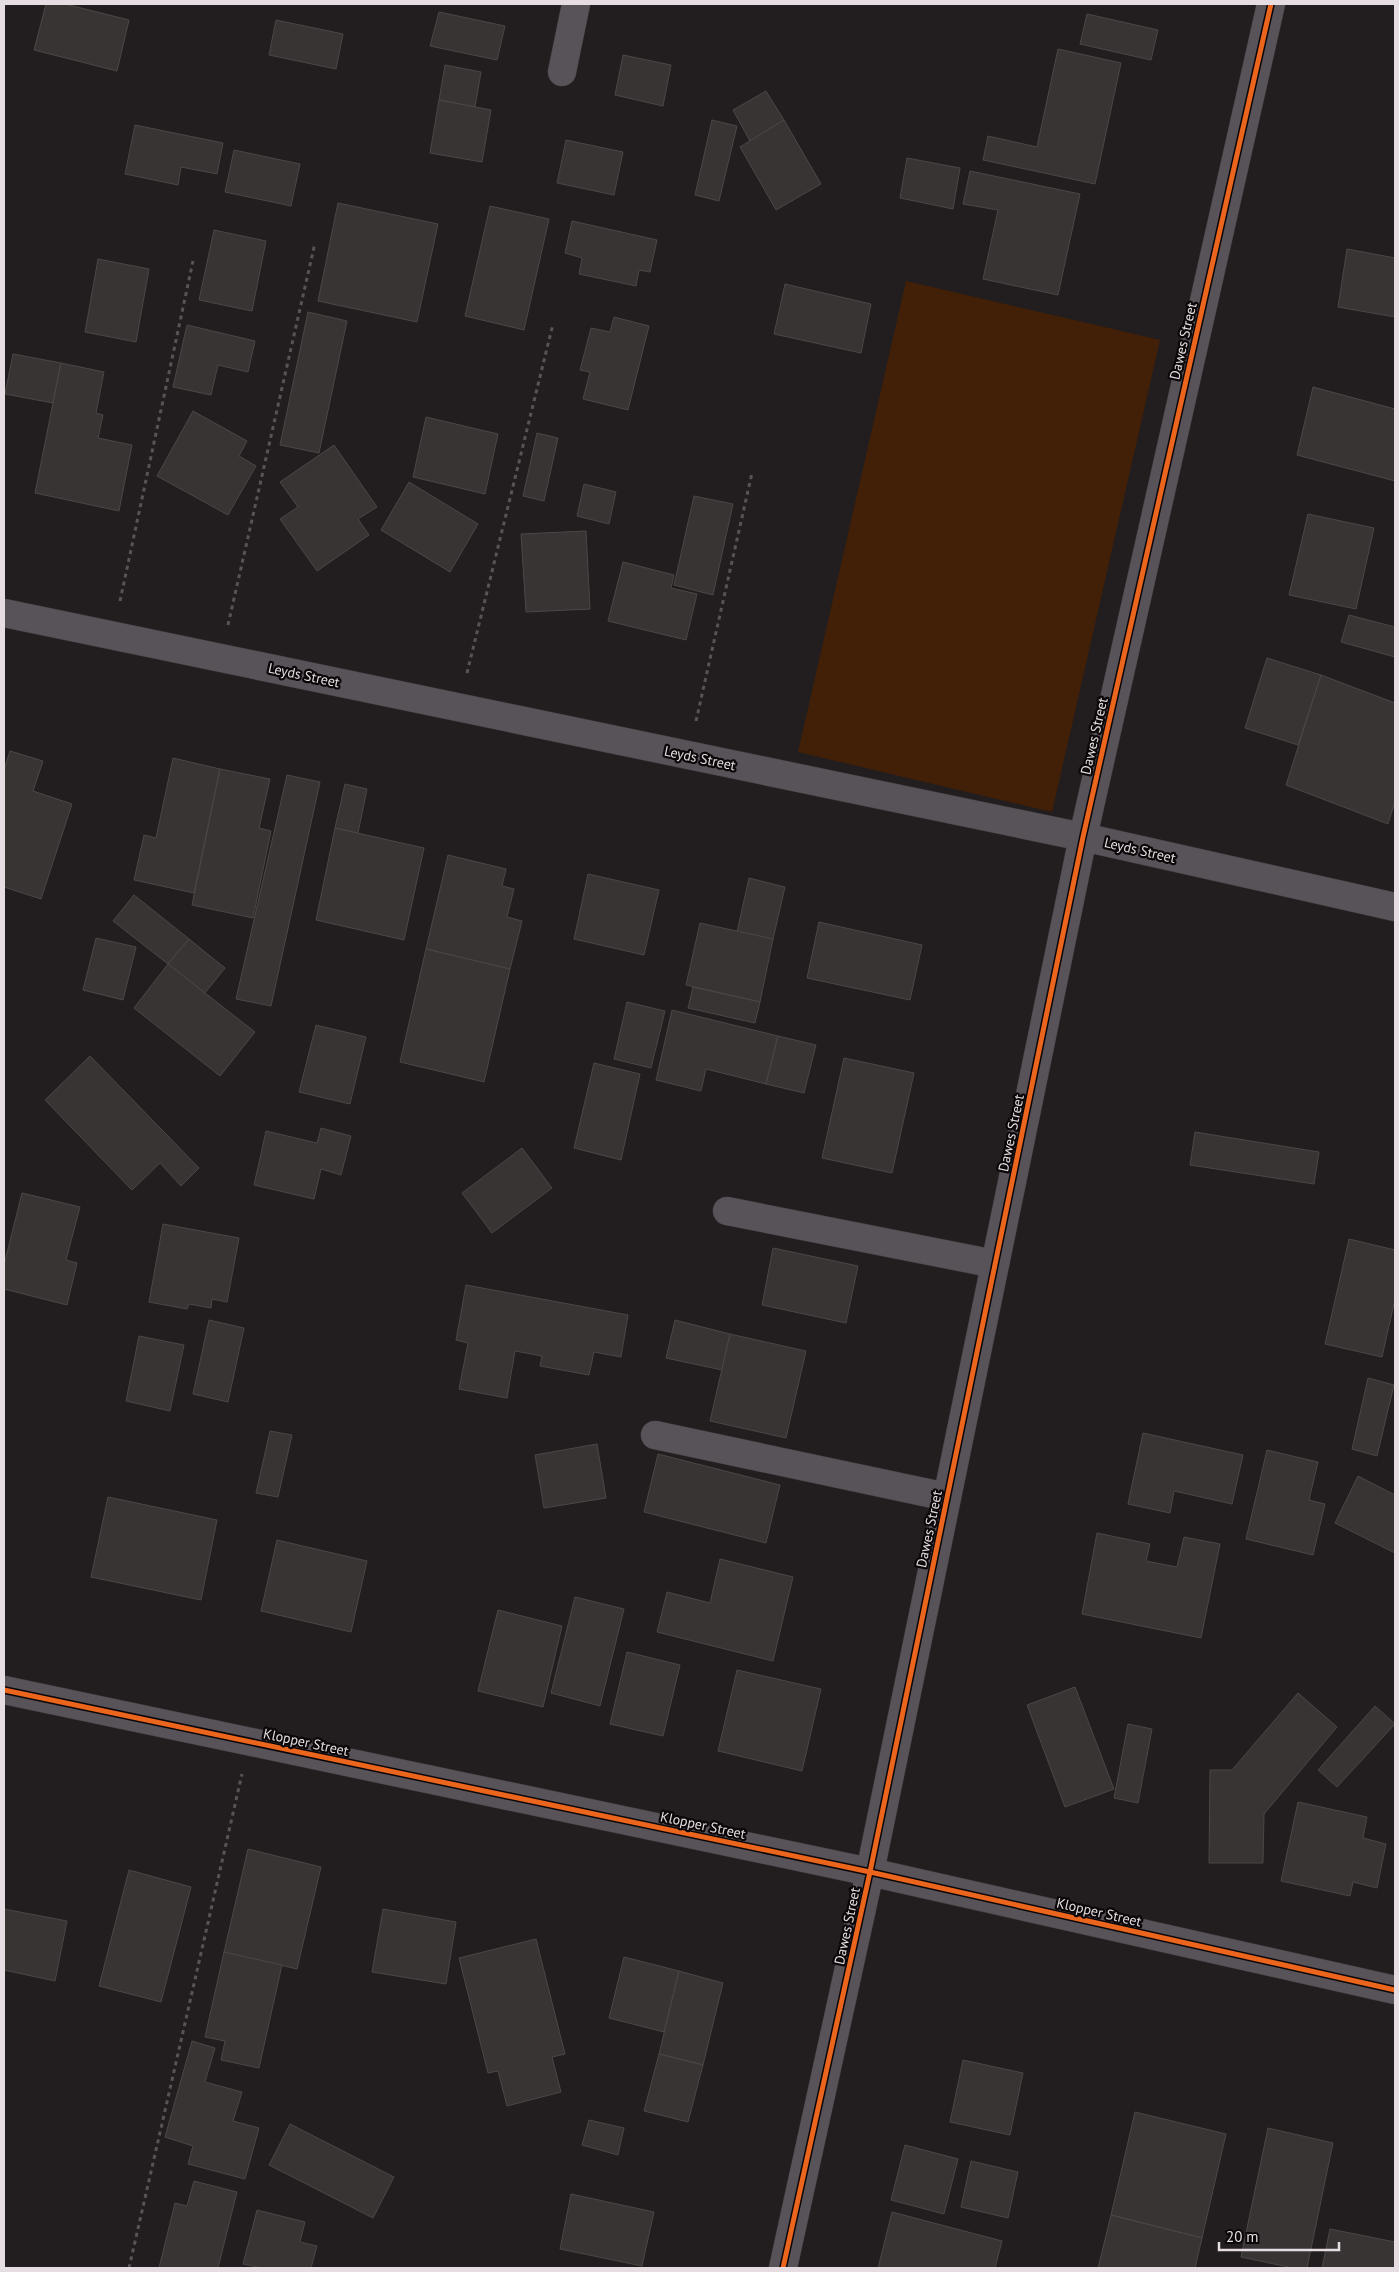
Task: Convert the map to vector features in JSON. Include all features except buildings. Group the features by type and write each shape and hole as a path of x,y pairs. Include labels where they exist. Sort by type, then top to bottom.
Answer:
{"street":[{"path":"562,72 576,4"},
{"name":"Dawes Street","path":"783,2268 870,1872 1083,837 1271,4"},
{"name":"Leyds Street","path":"4,613 1083,837 1395,907"},
{"path":"727,1211 995,1264"},
{"path":"656,1435 947,1498"},
{"name":"Klopper Street","path":"4,1690 870,1872 1395,1990"}],"path":[{"path":"221,658 315,243"},
{"path":"112,635 193,261"},
{"path":"459,708 553,324"},
{"path":"688,755 752,473"},
{"path":"129,2268 250,1742"}],"shaded area":[{"path":"906,281 1160,340 1052,812 798,752"}],"cycle path":[{"path":"783,2268 870,1872 1083,837 1271,4"},
{"path":"4,1690 870,1872 1395,1990"}]}
